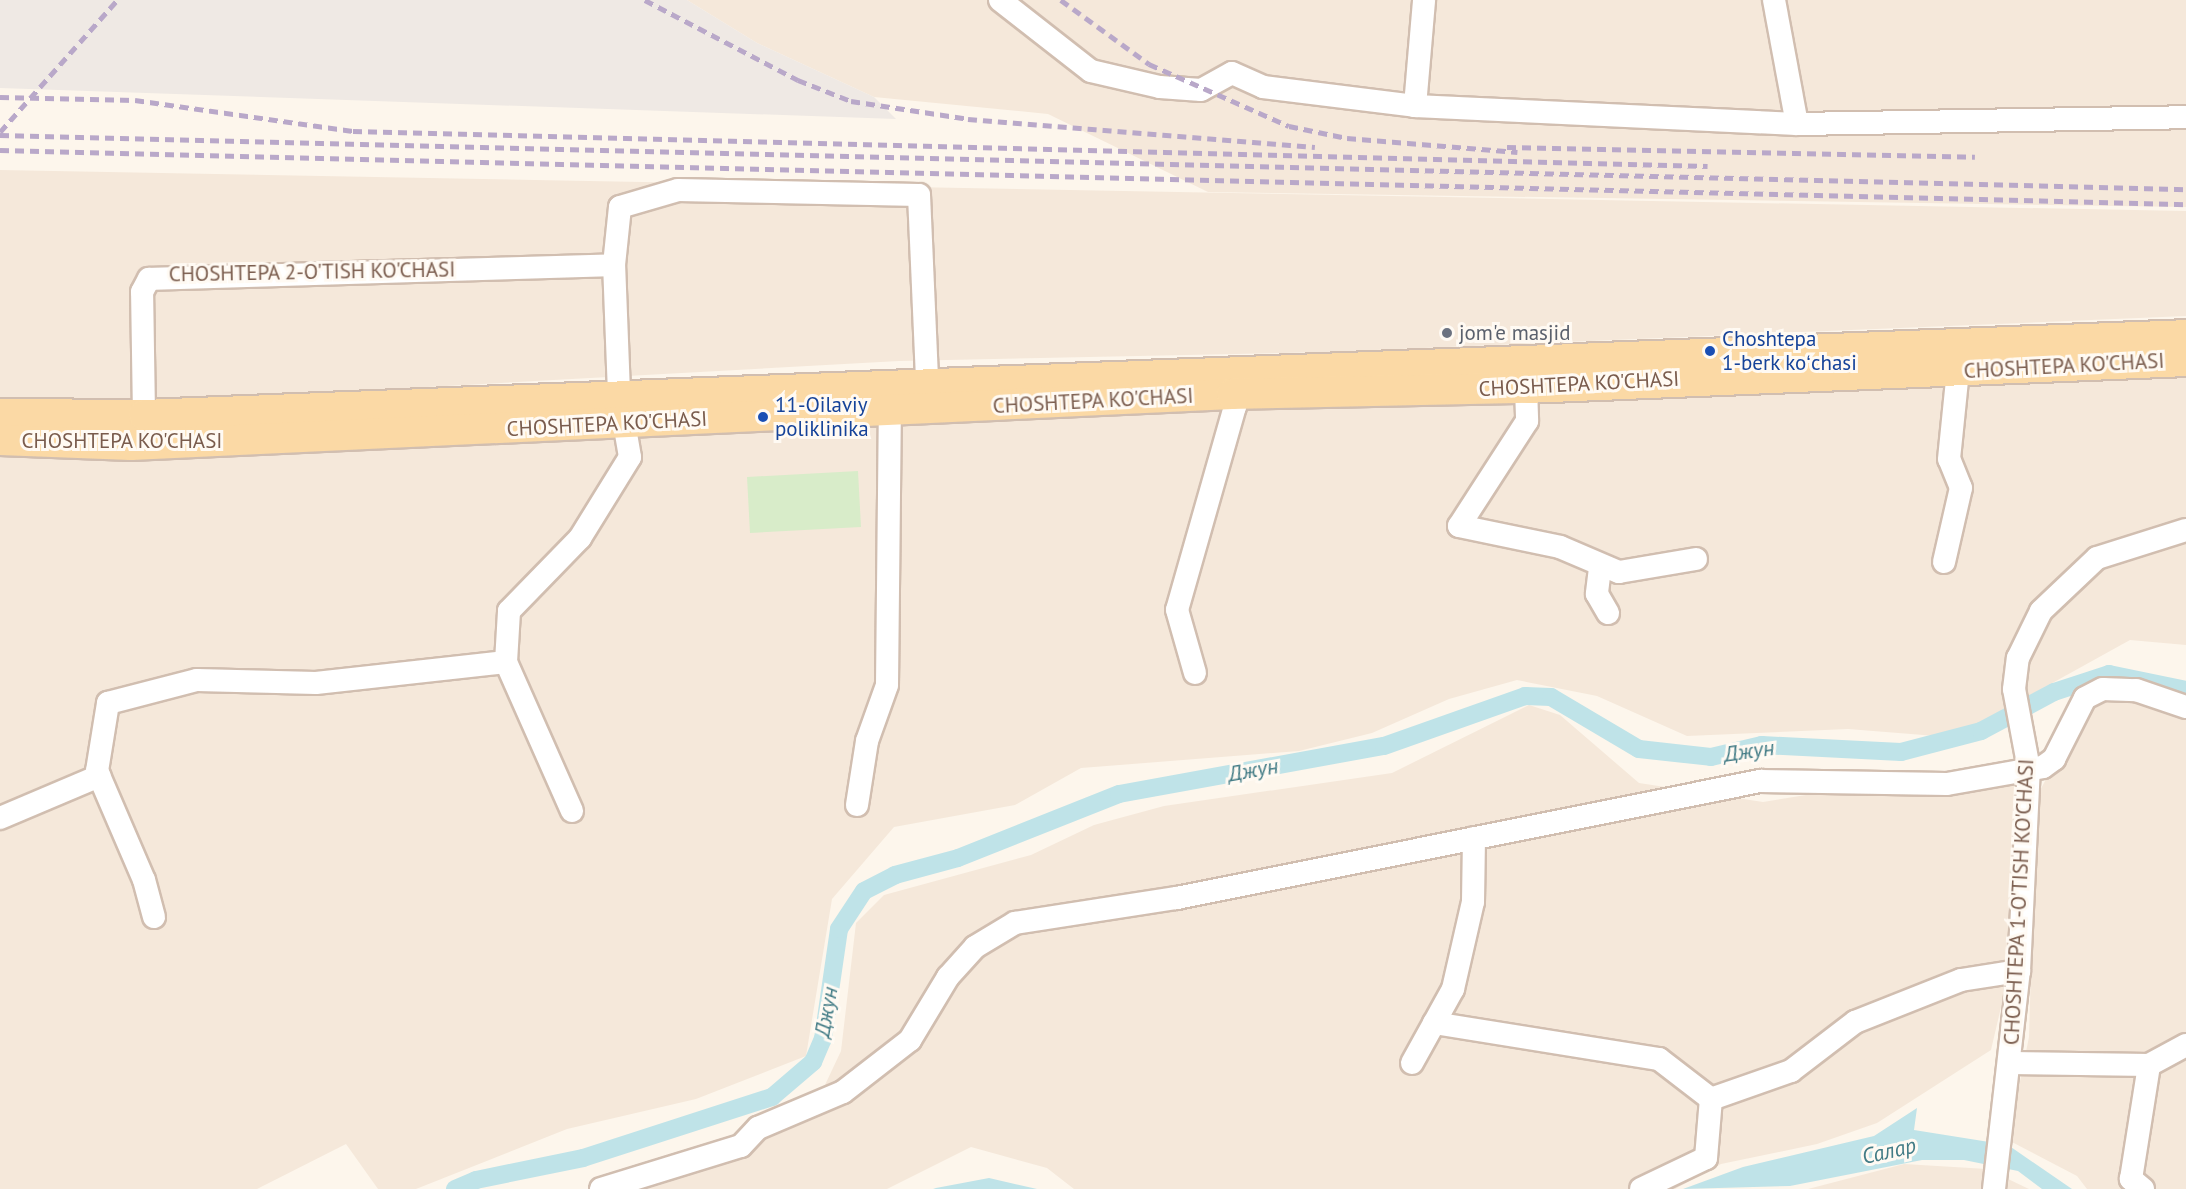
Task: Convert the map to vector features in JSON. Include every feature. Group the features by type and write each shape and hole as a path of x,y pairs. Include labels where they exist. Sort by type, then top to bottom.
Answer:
{"main road":[{"name":"CHOSHTEPA KO'CHASI","path":"0,414 144,416 619,393 2186,334"},
{"name":"CHOSHTEPA KO'CHASI","path":"0,440 131,445 1232,394 1526,388 2186,361"}],"street":[{"path":"999,0 1066,56 1125,83 1201,90 1232,73 1263,87 1415,106 1797,124 2186,117"},
{"path":"1415,106 1424,0"},
{"path":"1774,0 1797,124"},
{"path":"572,812 506,662 508,611 580,538 630,457 627,423 619,393 614,265 620,207 678,190 919,195 927,381"},
{"name":"CHOSHTEPA 2-O'TISH KO'CHASI","path":"144,416 142,292 149,279 614,265"},
{"path":"1944,562 1961,489 1949,459 1958,371"},
{"path":"1526,388 1527,421 1459,526 1560,546 1600,568 1619,572 1696,559"},
{"path":"1195,673 1177,610 1233,417 1232,394"},
{"path":"857,806 867,741 887,684 890,411"},
{"name":"CHOSHTEPA 1-O'TISH KO'CHASI","path":"1994,1189 2011,1063 2019,971 2028,758 2014,689 2018,658 2042,611 2069,582 2097,558 2186,530"},
{"path":"1600,568 1597,594 1608,613"},
{"path":"154,917 144,880 99,776 108,703 197,680 316,683 506,662"},
{"path":"601,1189 741,1146 758,1128 843,1092 910,1040 948,977 975,947 1015,923 1177,898 1760,781 1947,784 2028,758 2054,759 2085,698 2103,689 2136,690 2186,707"},
{"path":"0,818 99,776"},
{"path":"1412,1063 1453,989 1473,902 1474,838"},
{"path":"1711,1099 1791,1071 1855,1022 1961,980 2019,971"},
{"path":"1434,1023 1659,1059 1711,1099"},
{"path":"2011,1063 2149,1065 2186,1045"},
{"path":"2143,1189 2131,1179 2149,1065"},
{"path":"1641,1189 1706,1158 1711,1099"}],"shaded area":[{"path":"0,0 687,0 757,43 874,97 896,119 0,88"},
{"path":"687,0 2186,0 2186,207 1208,192 1048,114 874,97 757,43"},
{"path":"0,170 2186,211 2186,316 1328,352 899,361 81,406 0,397"},
{"path":"2186,377 2186,645 2130,640 1975,726 1936,736 1848,729 1687,736 1597,696 1517,680 1449,699 1372,733 1299,751 1081,768 1015,805 894,827 832,899 806,1056 696,1099 567,1129 416,1189 378,1189 346,1144 257,1189 0,1189 0,450 50,455 1856,383"},
{"path":"2134,696 2186,712 2186,1189 2087,1189 2077,1176 2008,1140 2029,1037 2036,798 2085,706"},
{"path":"1529,705 1560,715 1639,783 1763,802 2024,760 2016,943 1991,1050 1877,1123 1817,1144 1721,1164 1675,1189 1074,1189 1047,1168 971,1147 887,1189 619,1189 657,1175 824,1087 841,1051 856,923 884,895 1031,855 1094,825 1164,806 1392,773"},
{"path":"1904,1164 1987,1169 2029,1189 1808,1189"}],"green space":[{"path":"858,471 861,527 750,533 747,477"}],"water":[{"name":"Салар","path":"1917,1108 1914,1130 2008,1145 2072,1189 2042,1189 2018,1171 1964,1160 1922,1160 1790,1186 1683,1189 1743,1167 1874,1136"},
{"path":"989,1178 1037,1189 933,1189 936,1188"}],"waterway":[{"name":"Джун","path":"455,1189 476,1180 583,1158 772,1097 813,1062 823,1039 839,929 864,891 895,875 958,858 1119,794 1384,746 1525,696 1551,697 1639,749 1711,757 1762,745 1901,752 1981,731 2054,692 2109,674 2186,690"}],"railway":[{"path":"0,132 117,0"},
{"path":"645,0 798,80 851,101 968,119 1315,147"},
{"path":"1061,0 1149,64 1289,126 1347,138 1517,152"},
{"path":"0,97 135,100 353,131 1708,166"},
{"path":"0,135 2186,189"},
{"path":"1507,147 1975,157"},
{"path":"0,150 2186,204"}],"place":[{"name":"jom'e masjid","path":"1447,333"},
{"name":"Choshtepa 1-berk koʻchasi","path":"1710,351"},
{"name":"11-Oilaviy poliklinika","path":"763,417"}]}
